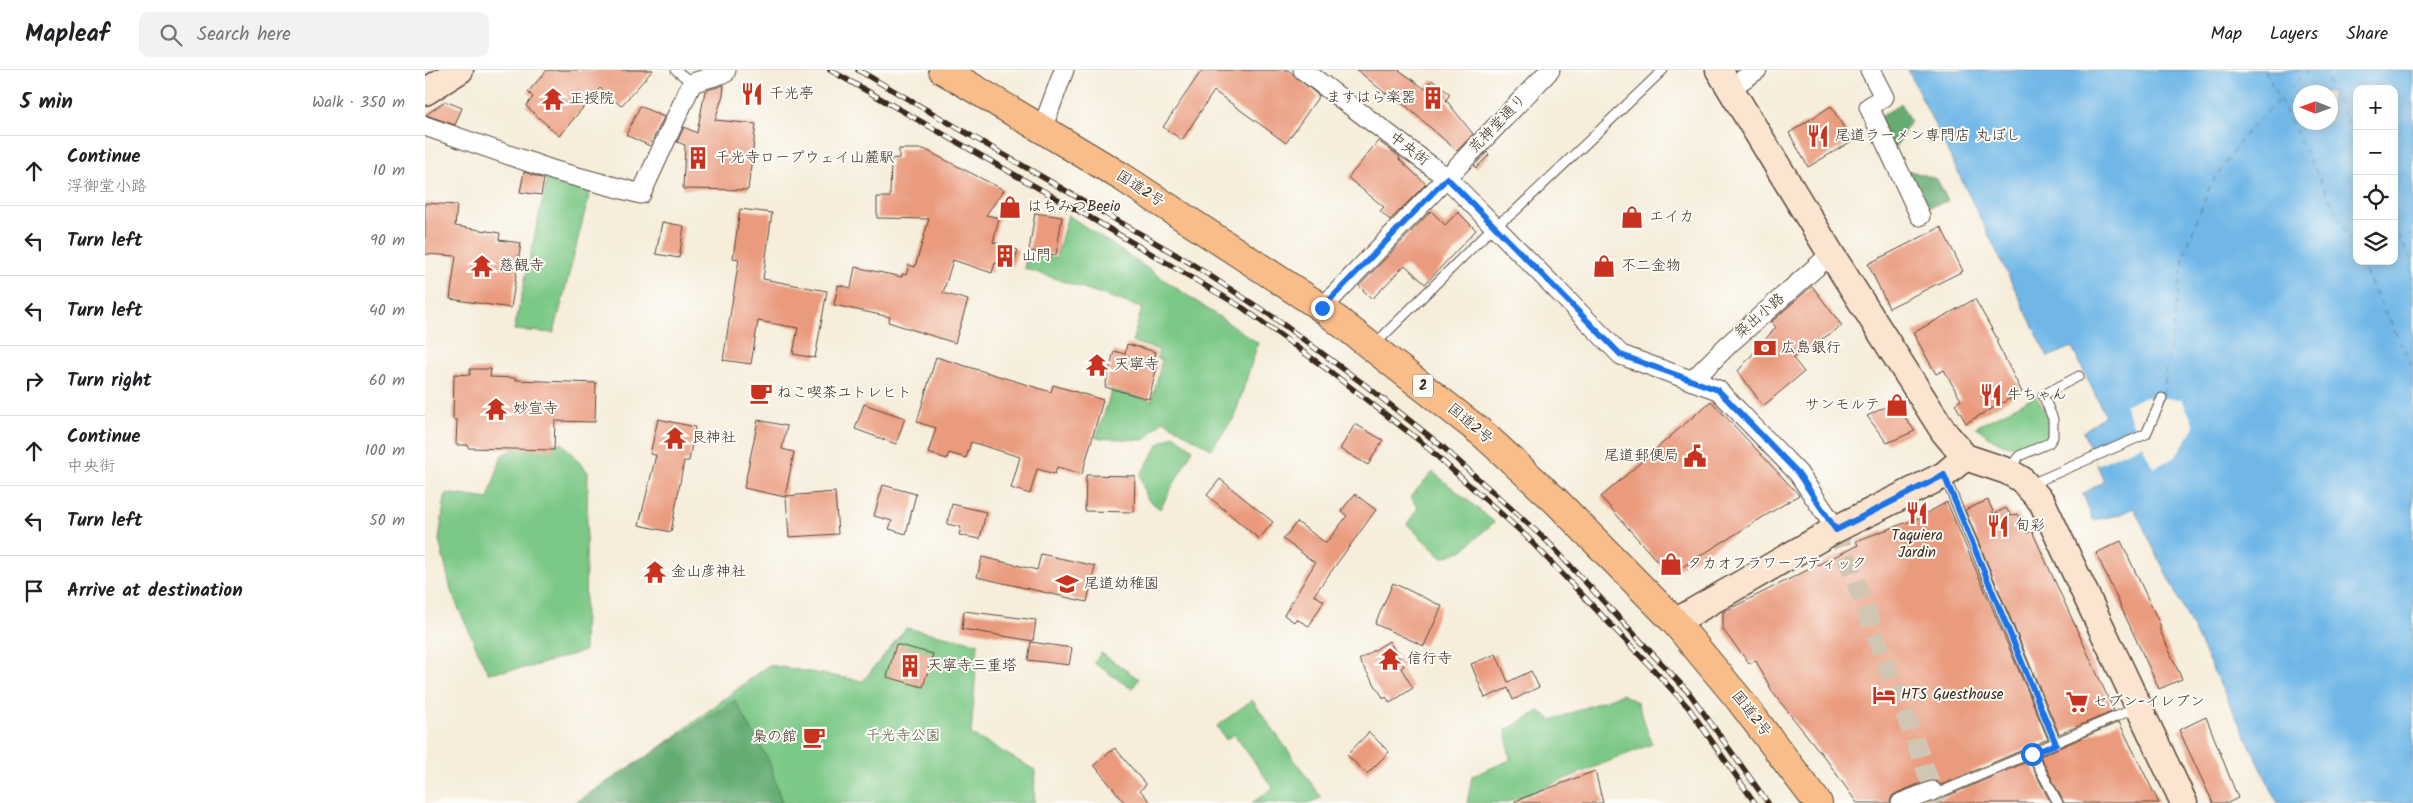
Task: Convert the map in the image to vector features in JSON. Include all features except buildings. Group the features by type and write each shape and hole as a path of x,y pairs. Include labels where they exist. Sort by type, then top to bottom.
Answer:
{"highway":[{"name":"国道2号","path":"943,70 1122,177 1322,308 1373,346 1483,434 1556,501 1675,622 1751,714 1818,803"}],"street":[{"path":"425,92 460,70"},
{"path":"425,126 555,172 641,194 692,83 725,73 726,70"},
{"path":"1042,129 1063,70"},
{"name":"中央街","path":"1303,70 1447,178 1621,355 1718,390 1725,396 1798,473 1836,530"},
{"name":"荒神堂通り","path":"1322,308 1550,70"},
{"path":"1757,70 1724,79 1831,254 1944,432 1965,457 2007,471 2029,485 2052,519 2184,803"},
{"path":"1870,70 1884,97 1869,107 1919,216"},
{"name":"築出小路","path":"1692,381 1729,344 1831,254"},
{"path":"1675,622 1836,530 1944,475 1965,457"},
{"path":"1901,803 1933,793"}],"lane":[{"path":"676,70 692,83"},
{"path":"1373,346 1495,225 1512,214 1663,70"},
{"path":"2007,471 2019,456 2049,443 2053,437 2053,419 2043,396 2079,376"},
{"path":"2029,485 2146,434 2162,398"},
{"path":"1944,475 2056,744"},
{"path":"1933,793 2056,744 2140,706"},
{"path":"2032,754 2058,803"}],"green space":[{"path":"1901,103 1910,121 1894,151 1879,118"},
{"path":"1904,169 1937,179 1948,201 1923,209"},
{"path":"548,175 591,188 554,333 514,330"},
{"path":"1068,215 1258,343 1234,418 1211,449 1163,420 1145,440 1096,438 1112,390 1152,401 1162,360 1157,358 1159,350 1132,342 1142,308 1024,268 1027,253 1056,258"},
{"path":"2036,396 2048,422 2049,428 2046,439 2026,446 2009,446 1994,440 1976,427"},
{"path":"1174,435 1193,449 1160,509 1146,498 1140,475 1159,444"},
{"path":"562,443 588,472 584,651 530,667 488,673 452,594 439,540 446,493 488,499 502,455 522,446"},
{"path":"1433,472 1494,522 1463,550 1442,558 1407,524 1418,508 1410,497"},
{"name":"千光寺公園","path":"906,628 978,643 971,734 1035,770 1034,803 587,803 769,665 863,681"},
{"path":"1101,653 1139,679 1132,689 1094,663"},
{"path":"1622,694 1637,702 1652,744 1505,803 1467,803 1472,776 1510,760 1506,730 1539,711 1552,720"},
{"path":"735,700 769,761 782,803 574,803"},
{"path":"1252,700 1321,797 1312,803 1252,803 1273,788 1234,734 1226,740 1217,726"}],"water":[{"path":"1908,70 2413,70 2413,803 2278,803 2134,508 2120,515 2093,520 2083,494 2104,481 2083,432 2105,415 2072,347 2048,357"}],"pier":[{"path":"2143,397 2182,399 2195,427 2174,458 2153,468 2142,445 2097,465 2090,450 2135,429 2125,406"}],"ferry route":[{"path":"2265,70 2353,246"},
{"path":"2163,395 2184,254 2210,186 2246,133 2310,70"},
{"path":"2323,70 2353,134"},
{"path":"2398,233 2413,265"},
{"path":"2362,265 2413,368"}],"tunnel":[{"path":"1836,529 1938,803"}],"railway":[{"path":"830,70 1084,214 1243,308 1420,441 1526,536 1651,667 1688,707 1755,803"},
{"path":"858,70 1192,264 1273,317 1369,388 1444,448 1548,542 1690,694 1768,803"}],"place":[{"name":"千光亭","path":"752,94"},
{"name":"ますはら楽器","path":"1433,98"},
{"name":"正授院","path":"553,99"},
{"name":"尾道ラーメン専門店 丸ぼし","path":"1818,136"},
{"name":"千光寺ロープウェイ山麓駅","path":"698,158"},
{"name":"はちみつBeeio","path":"1010,207"},
{"name":"エイカ","path":"1632,217"},
{"name":"山門","path":"1005,256"},
{"name":"慈観寺","path":"482,266"},
{"name":"不二金物","path":"1604,266"},
{"name":"広島銀行","path":"1765,348"},
{"name":"天寧寺","path":"1097,365"},
{"name":"ねこ喫茶ユトレヒト","path":"761,393"},
{"name":"牛ちゃん","path":"1991,395"},
{"name":"サンモルテ","path":"1897,405"},
{"name":"妙宣寺","path":"496,409"},
{"name":"艮神社","path":"675,438"},
{"name":"尾道郵便局","path":"1695,456"},
{"name":"Taquiera Jardin","path":"1917,513"},
{"name":"旬彩","path":"1998,526"},
{"name":"タカオフラワーブティック","path":"1671,564"},
{"name":"金山彦神社","path":"655,572"},
{"name":"尾道幼稚園","path":"1067,584"},
{"name":"信行寺","path":"1390,659"},
{"name":"天寧寺三重塔","path":"910,666"},
{"name":"HTS Guesthouse","path":"1884,695"},
{"name":"セブン-イレブン","path":"2077,702"},
{"name":"梟の館","path":"814,737"}],"route":[{"path":"1322,308 1447,178 1621,355 1718,390 1798,473 1836,530 1944,475 2056,744 2032,754"}]}
